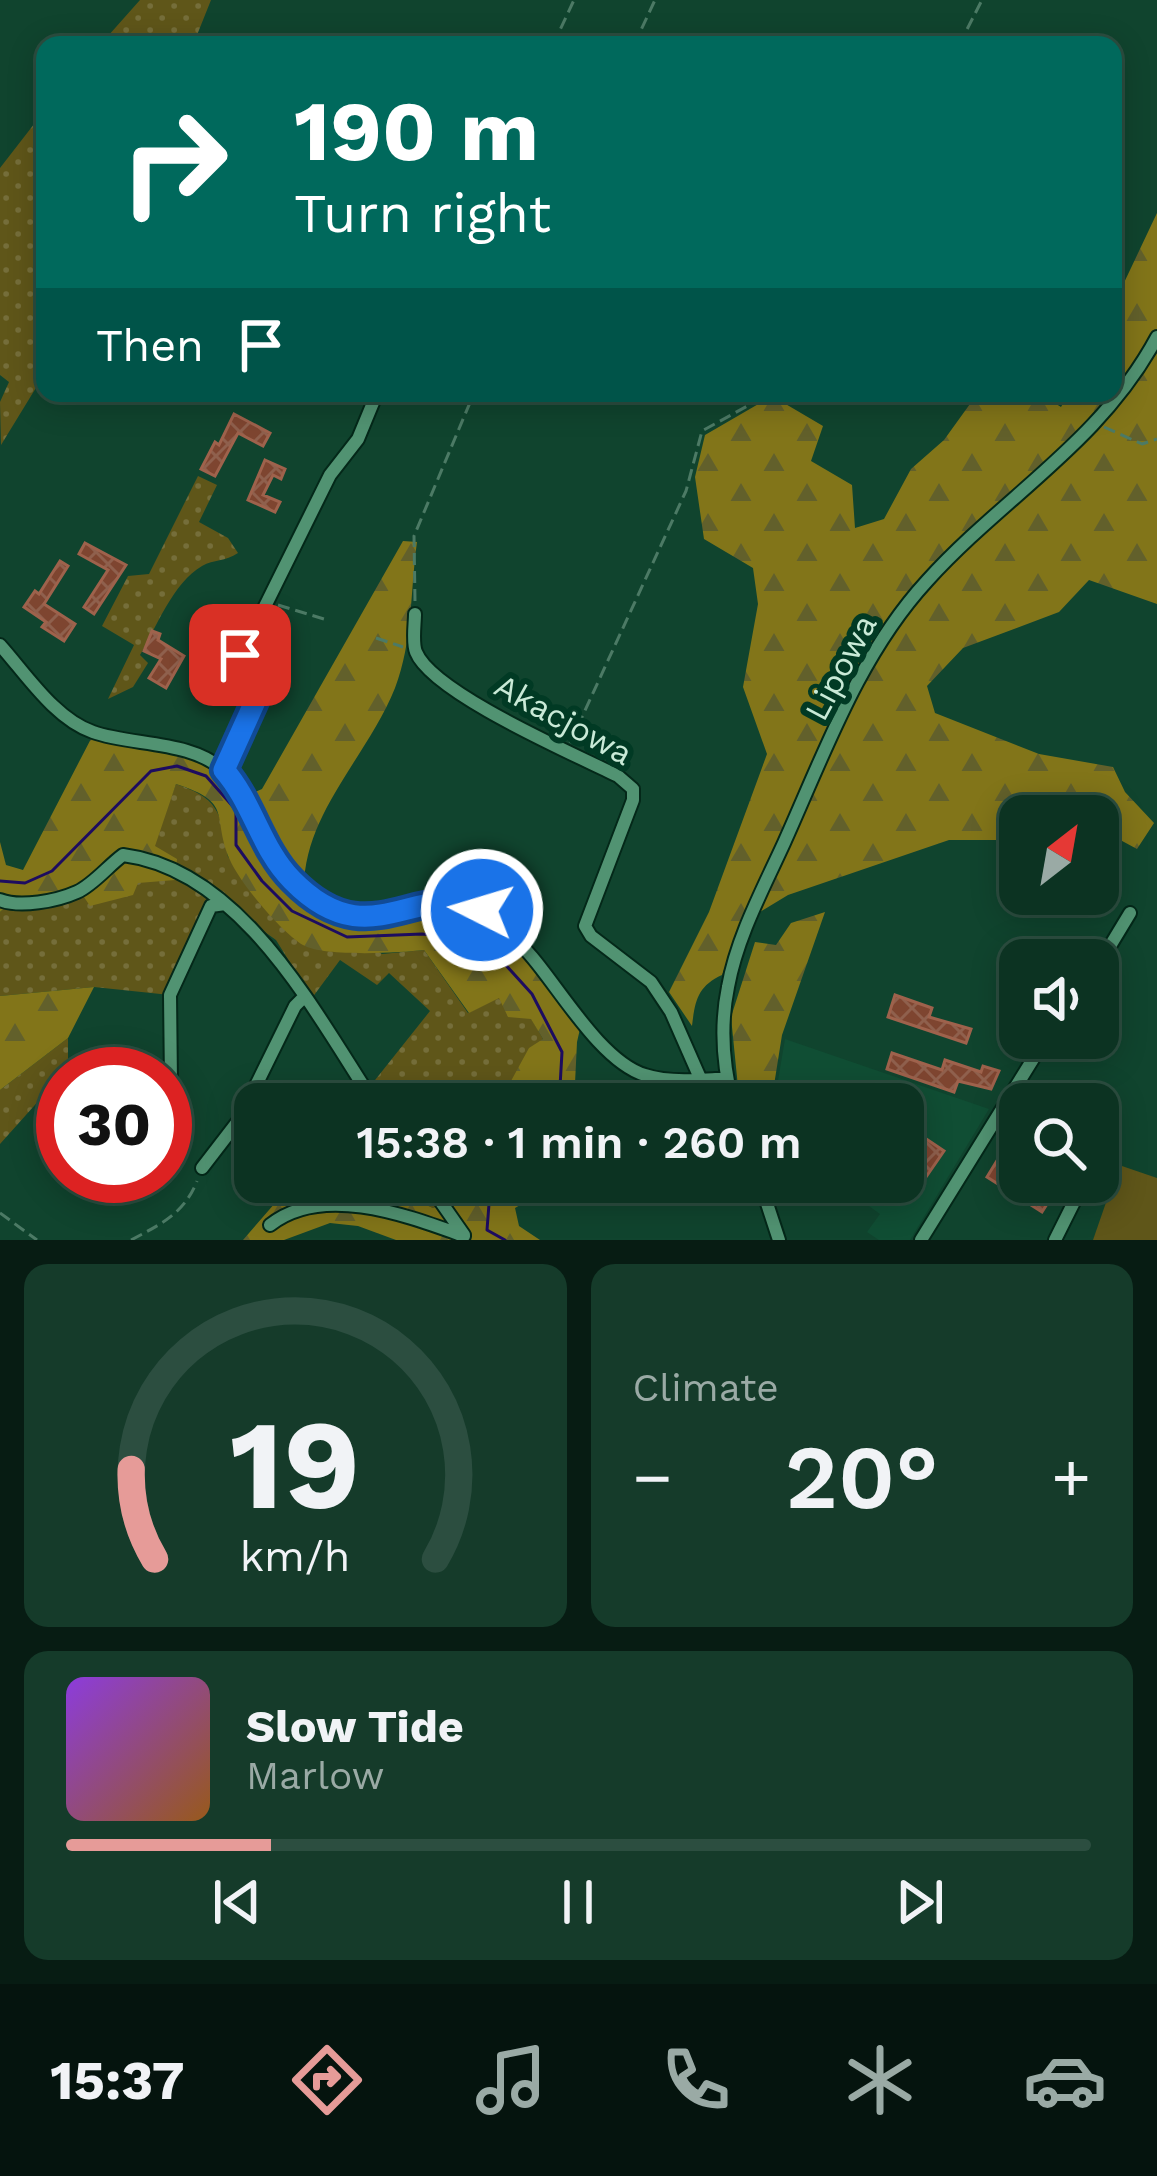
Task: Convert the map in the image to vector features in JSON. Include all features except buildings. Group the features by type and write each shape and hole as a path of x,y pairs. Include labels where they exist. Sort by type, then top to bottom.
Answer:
{"street":[{"name":"Lipowa","path":"1122,392 1157,337"},
{"path":"224,770 257,697 237,663 330,475 358,439 373,402"},
{"name":"Lipowa","path":"728,1083 724,1013 739,946 870,656 934,574 1098,423 1114,402"},
{"path":"415,614 416,652"},
{"path":"0,645 62,713 84,728 192,754 224,770 271,854 292,881 316,899 367,918 438,901 468,904 504,926 594,1035 627,1066 648,1076 727,1078"},
{"name":"Akacjowa","path":"416,652 436,676 468,697 618,776 633,789 633,800 585,926 591,936 651,982 700,1078"},
{"path":"0,900 29,902 81,891 123,855 149,858 226,904 274,950 361,1083"},
{"path":"171,1047 170,994 211,906 226,904"},
{"path":"1115,939 1130,914"},
{"path":"202,1168 239,1120 303,998"},
{"path":"921,1240 1033,1059"},
{"path":"442,1203 466,1238"},
{"path":"767,1203 779,1240"},
{"path":"1055,1240 1074,1203"},
{"path":"270,1225 282,1215 313,1205 375,1209 466,1238"}],"path":[{"path":"557,36 574,0"},
{"path":"638,36 655,0"},
{"path":"964,36 982,0"},
{"path":"415,614 414,536 470,402"},
{"path":"566,750 686,491 702,431 755,402"},
{"path":"1098,423 1142,444 1157,439"},
{"path":"264,607 282,604 324,619"},
{"path":"376,638 416,652"},
{"path":"131,1240 173,1218 190,1200 202,1168"},
{"path":"0,1213 37,1240"},
{"path":"140,1240 146,1232"}],"shaded area":[{"path":"140,0 211,0 197,36 108,36"},
{"path":"36,122 36,388 1,445 0,402 9,382 0,375 0,168"},
{"path":"198,476 217,485 199,522 228,538 238,553 202,566 182,583 140,655 148,663 133,687 108,699 134,645 102,626 128,576 149,574"},
{"path":"176,784 202,796 216,810 228,857 382,954 424,950 468,1013 499,997 531,1018 543,1039 514,1083 373,1083 430,1011 389,973 377,985 340,960 312,998 276,940 226,904 210,906 170,995 94,987 0,996 0,912 9,904 138,883"},
{"path":"785,1039 913,1083 778,1083"},
{"path":"36,1062 36,1104 0,1144 0,1090"},
{"path":"924,1087 989,1109 910,1240 879,1240 867,1232 880,1214 865,1203 924,1203"},
{"path":"1119,1165 1157,1178 1157,1240 1093,1240 1106,1203 1119,1203"}],"green space":[{"path":"1157,213 1157,604 1089,580 1059,612 963,648 927,686 935,713 1039,754 1113,767 1125,792 1154,823 1137,849 1119,839 1119,795 999,795 999,840 949,840 788,895 742,923 722,975 699,995 692,1026 669,992 709,912 767,754 743,687 758,604 753,568 704,539 695,477 705,435 762,402 782,402 823,426 811,461 852,485 855,528 884,519 911,469 944,440 971,402 1053,402 1061,407 1064,402 1122,402 1122,287"},
{"path":"403,541 417,542 401,670 383,713 325,811 307,862 304,890 358,917 445,900 504,926 582,1020 575,1083 512,1083 529,1048 543,1039 531,1019 508,1017 499,998 469,1013 424,950 327,951 294,939 235,870 214,805 176,784 155,846 177,859 175,880 138,883 133,895 90,906 80,891 9,904 0,912 0,842 6,865 23,870 94,733 217,765 242,798 262,789"},
{"path":"825,912 782,1035 774,1083 738,1083 731,1017 755,942 776,945 791,923"},
{"path":"94,987 68,1038 56,1047 36,1047 36,1062 0,1090 0,996"},
{"path":"275,1203 420,1203 433,1208 444,1203 524,1203 515,1208 519,1226 540,1240 396,1240 358,1226 330,1223 284,1240 243,1240"}],"waterway":[{"path":"0,881 25,883 52,871 151,771 177,766 206,776 236,810 236,845 292,911 347,937 422,934 483,940 532,994 562,1052 560,1083"},
{"path":"490,1203 487,1230 505,1240"}],"route":[{"path":"240,655 239,670 257,697 224,770 271,854 292,881 316,899 358,917 383,918 445,900 482,910"}]}
